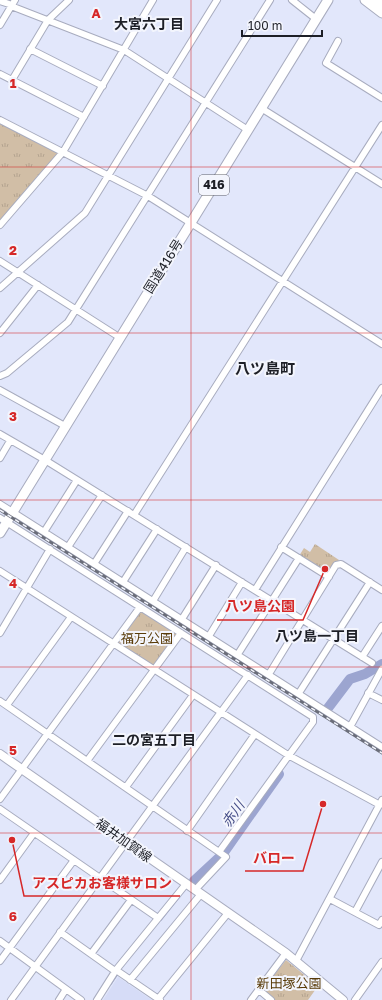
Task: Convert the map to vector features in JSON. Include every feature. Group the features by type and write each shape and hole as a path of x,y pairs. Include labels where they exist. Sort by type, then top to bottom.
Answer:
{"highway":[{"name":"国道416号","path":"0,533 3,520 12,512 45,460 328,0"},
{"path":"365,0 382,12"},
{"path":"376,0 382,4"}],"main road":[{"name":"福井加賀線","path":"0,754 296,961 343,1000"}],"street":[{"path":"12,80 48,20 69,0"},
{"path":"0,225 63,152 153,0"},
{"path":"0,288 85,212 217,0"},
{"path":"0,376 7,373 68,322 270,0"},
{"path":"292,0 316,19"},
{"path":"0,1 13,4 48,20 124,50 248,130"},
{"path":"0,25 13,4"},
{"path":"338,41 326,63 382,98"},
{"path":"30,49 103,86"},
{"path":"0,74 84,117"},
{"path":"261,108 382,184"},
{"path":"0,120 148,196 382,344"},
{"path":"134,515 382,125"},
{"path":"0,261 120,337"},
{"path":"0,333 38,285"},
{"path":"255,590 382,388"},
{"path":"0,390 65,426"},
{"path":"0,434 128,511 372,663"},
{"path":"0,458 10,441"},
{"path":"44,532 77,480"},
{"path":"68,547 102,495"},
{"path":"0,504 382,747"},
{"path":"94,564 128,511"},
{"path":"3,520 313,717 313,722 219,852"},
{"path":"123,582 157,529"},
{"path":"153,601 186,547"},
{"path":"281,547 329,577"},
{"path":"0,634 50,549"},
{"path":"238,654 299,558"},
{"path":"269,674 336,565 341,564 382,590"},
{"path":"182,619 216,566"},
{"path":"0,571 288,755 381,802 296,961"},
{"path":"209,636 242,582"},
{"path":"299,693 370,582"},
{"path":"0,799 140,606"},
{"path":"7,705 71,617"},
{"path":"362,657 382,626"},
{"path":"87,761 181,633"},
{"path":"350,727 382,668"},
{"path":"11,1000 248,675"},
{"path":"368,693 382,700"},
{"path":"126,788 194,694"},
{"path":"0,700 187,831 226,856 130,980"},
{"path":"187,831 256,734"},
{"path":"0,809 158,918"},
{"path":"0,880 34,833"},
{"path":"0,961 74,860"},
{"path":"355,912 382,862"},
{"path":"96,1000 116,971 186,884"},
{"path":"330,899 380,925 382,920"},
{"path":"91,954 131,900"},
{"path":"60,932 159,1000 228,913"},
{"path":"0,941 81,1000"},
{"path":"251,1000 286,954"},
{"path":"355,1000 382,963"},
{"path":"58,1000 66,989"},
{"path":"259,990 271,1000"}],"shaded area":[{"path":"118,977 152,1000 103,1000"}],"green space":[{"path":"0,122 58,153 0,224"},
{"path":"315,544 339,560 329,577 299,556 304,548 310,552"},
{"name":"福万公園","path":"140,607 181,633 154,669 113,643"},
{"name":"新田塚公園","path":"286,960 318,986 308,1000 274,1000 262,990"}],"waterway":[{"name":"赤川","path":"328,708 350,679 365,674 382,664"},
{"name":"赤川","path":"194,881 222,855 279,774"},
{"path":"161,920 180,896"},
{"path":"111,984 117,975"}],"railway":[{"path":"0,510 382,753"}],"place":[{"name":"八ツ島公園","path":"325,569"},
{"name":"バロー","path":"323,804"},
{"name":"アスピカお客様サロン","path":"12,840"}],"district":[{"name":"大宮六丁目","path":"149,24"},
{"name":"八ツ島町","path":"265,369"},
{"name":"八ツ島一丁目","path":"317,636"},
{"name":"二の宮五丁目","path":"154,740"}]}
